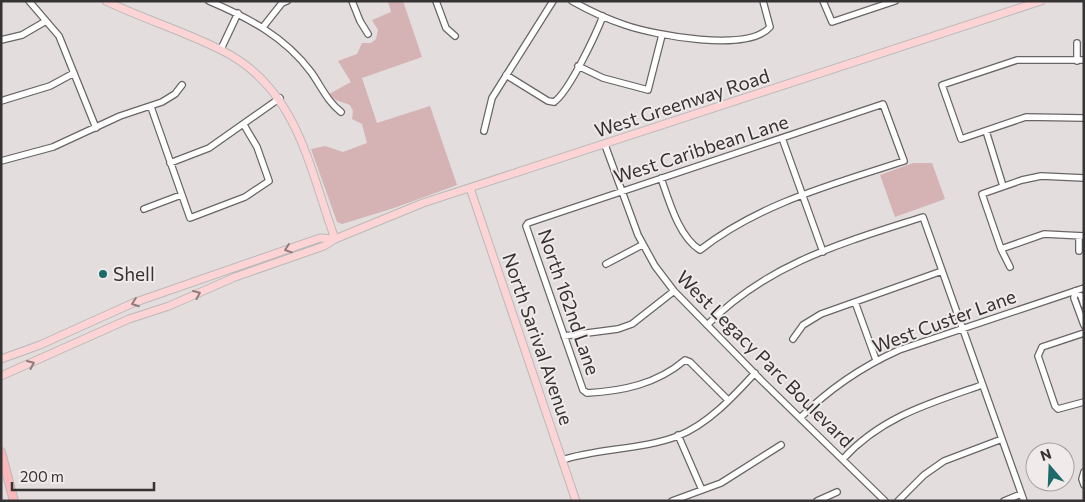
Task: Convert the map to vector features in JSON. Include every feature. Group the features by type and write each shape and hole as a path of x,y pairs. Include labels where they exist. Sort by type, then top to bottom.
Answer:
{"highway":[{"path":"1,452 14,501"}],"main road":[{"path":"106,1 221,50 250,67 280,98 299,134 335,239"},
{"name":"West Greenway Road","path":"1,376 129,319 170,306 235,277 324,246 335,239 423,204 1041,1"},
{"name":"North Sarival Avenue","path":"470,188 576,501"},
{"name":"West Greenway Road","path":"1,359 40,345 133,303 320,238 335,239"}],"street":[{"path":"29,1 59,36 96,128"},
{"path":"263,28 282,3 287,1"},
{"path":"352,1 360,21 368,34"},
{"path":"436,1 446,28 455,36"},
{"path":"484,131 490,102 553,1"},
{"path":"572,1 624,25 662,35 724,41 748,38 766,32 770,27 763,1"},
{"path":"823,1 832,22 895,1"},
{"path":"211,2 238,14 282,41 298,57 340,112"},
{"path":"221,50 238,14"},
{"path":"506,75 554,104 596,35 603,16"},
{"path":"1,40 22,35 46,21"},
{"path":"578,66 603,78 648,90 662,35"},
{"path":"1077,42 1077,61"},
{"path":"1084,60 1017,60 942,85 961,139 1026,117 1084,118"},
{"path":"1,101 50,86 74,73"},
{"path":"1,161 53,147 120,116 150,107 176,94 182,85"},
{"path":"170,162 209,148 280,98"},
{"name":"West Caribbean Lane","path":"528,223 883,104 904,161 803,195"},
{"path":"150,107 190,218 245,197 269,181 258,147 244,125"},
{"path":"986,131 1004,186"},
{"path":"782,138 823,252"},
{"name":"West Legacy Parc Boulevard","path":"605,145 620,192 642,244 655,266 674,291 754,374 885,501"},
{"path":"1010,267 1001,249 982,194 1041,176 1084,178"},
{"path":"662,178 679,221 692,244 700,250 715,238 756,215 803,195"},
{"path":"144,209 181,196"},
{"path":"707,325 734,299 755,284 790,265 923,216 1024,501"},
{"name":"North 162nd Lane","path":"528,223 526,226 583,390 587,393 622,390 658,380 685,360 690,362 728,400"},
{"path":"1001,249 1044,234 1081,236 1079,251"},
{"path":"606,264 642,244"},
{"path":"792,339 803,325 821,314 942,272"},
{"name":"West Custer Lane","path":"800,418 838,384 876,360 899,350 1084,288"},
{"path":"564,336 618,328 632,324 674,291"},
{"path":"1075,291 1081,296 1084,305"},
{"path":"1075,291 1074,298 1082,315 1084,325"},
{"path":"855,302 876,360"},
{"path":"1084,333 1042,347 1038,351 1055,406 1058,409 1084,402"},
{"path":"562,460 590,452 646,444 678,435 710,417 754,374"},
{"path":"843,459 878,428 911,409 982,384"},
{"path":"678,435 702,490"},
{"path":"898,501 924,474 944,461 1002,439"},
{"path":"672,501 737,475 781,445"},
{"path":"1083,473 1084,485"},
{"path":"818,501 837,492"},
{"path":"1004,501 1021,494"}],"shaded area":[{"path":"388,1 403,1 422,57 362,78 377,123 430,106 457,185 394,208 342,224 337,222 311,149 325,146 343,152 367,143 362,124 352,119 353,111 350,105 336,100 329,94 351,82 338,61 357,54 362,43 371,43 376,39 378,30 372,20 391,12"},
{"path":"913,163 932,163 945,199 895,217 880,175"}],"place":[{"name":"Shell","path":"103,274"}]}
